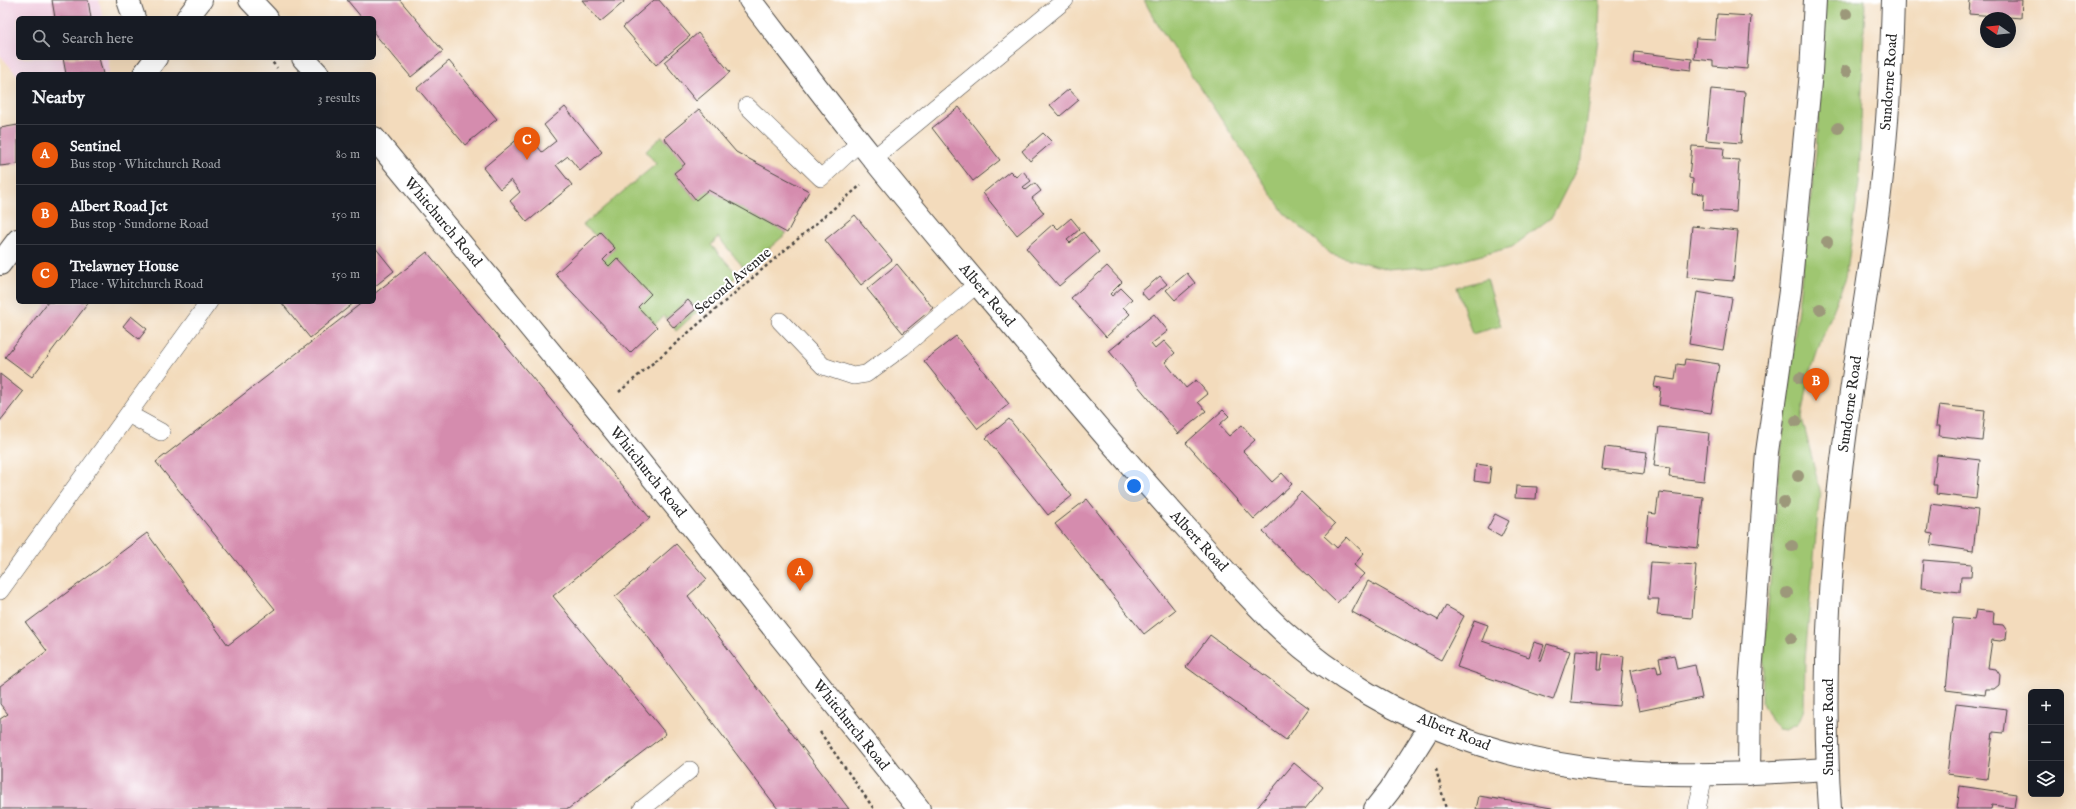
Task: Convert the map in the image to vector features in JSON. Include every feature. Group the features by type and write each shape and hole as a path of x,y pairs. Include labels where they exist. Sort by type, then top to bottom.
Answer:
{"street":[{"path":"128,0 133,16"},
{"path":"189,16 201,0"},
{"path":"250,0 265,16"},
{"name":"Albert Road","path":"750,0 872,157 1126,461 1283,631 1316,658 1354,684 1392,706 1431,725 1464,739 1554,764 1645,775 1748,774 1827,769"},
{"path":"1748,774 1750,688 1767,452 1790,291 1815,0"},
{"name":"Sundorne Road","path":"1830,809 1827,769 1827,659 1834,530 1848,414 1876,230 1891,84 1894,0"},
{"path":"305,60 316,72"},
{"name":"Whitchurch Road","path":"376,140 598,410 919,809"},
{"path":"1375,809 1390,790 1431,725"}],"lane":[{"path":"747,106 821,178 872,157 1065,0"},
{"path":"780,321 823,366 839,373 853,376 866,374 903,347 977,284"},
{"path":"0,591 208,304"},
{"path":"128,414 161,432"},
{"path":"642,809 690,770"},
{"path":"1697,809 1704,775"}],"path":[{"path":"271,60 278,69"},
{"name":"Second Avenue","path":"598,410 865,182 872,157"},
{"path":"1418,746 1432,753 1446,809"},
{"path":"858,786 874,809"}],"shaded area":[{"path":"0,0 99,0 103,16 16,16 16,60 109,60 109,72 16,72 16,74 0,55"}],"green space":[{"path":"1144,0 1600,0 1599,31 1582,158 1552,217 1512,247 1448,264 1388,269 1331,254 1284,213 1156,22"},
{"path":"1825,0 1865,0 1859,184 1846,278 1820,344 1809,377 1802,418 1820,490 1805,659 1804,709 1798,723 1786,729 1778,728 1771,721 1762,703 1763,669 1780,461 1816,153"},
{"path":"662,136 685,164 674,173 696,200 708,190 787,233 745,269 718,237 711,245 738,275 676,331 674,328 696,309 688,300 666,319 664,316 655,324 638,307 651,294 617,258 609,266 603,260 615,248 600,232 596,236 583,225 656,164 646,151"},
{"path":"1487,279 1501,326 1472,334 1457,287"}],"building":[{"path":"52,0 88,0 91,16 55,16"},
{"path":"347,0 400,0 443,51 411,77 376,35 376,16 360,16"},
{"path":"582,0 623,0 624,2 600,22"},
{"path":"654,0 659,0 690,36 656,65 623,27"},
{"path":"1970,0 2022,0 2021,18 2016,18 2016,12 1980,12 1980,15 1969,14"},
{"path":"1717,14 1751,16 1747,69 1713,66 1713,61 1694,59 1696,38 1715,39"},
{"path":"698,33 730,72 696,101 664,62"},
{"path":"1635,52 1692,59 1691,70 1634,63"},
{"path":"63,60 100,60 102,72 66,72"},
{"path":"449,61 497,119 465,145 417,88"},
{"path":"1069,89 1079,100 1060,116 1050,105"},
{"path":"1711,89 1745,92 1741,143 1706,140"},
{"path":"565,107 602,152 580,171 568,156 556,165 572,185 527,222 510,201 520,192 511,180 500,189 483,168 526,132 542,152 556,141 544,125"},
{"path":"959,107 1000,160 973,181 932,128"},
{"path":"699,109 736,152 809,191 787,233 708,190 696,200 674,173 685,164 664,138"},
{"path":"16,125 16,164 0,166 0,128"},
{"path":"1043,133 1052,142 1030,161 1022,151"},
{"path":"1692,146 1724,148 1723,159 1739,160 1736,212 1703,210 1704,194 1692,193 1693,179 1689,178"},
{"path":"1010,171 1016,177 1023,171 1031,181 1023,187 1026,190 1035,183 1041,191 1032,198 1044,213 1017,235 983,193"},
{"path":"855,215 892,260 861,285 825,240"},
{"path":"1071,218 1080,229 1067,240 1070,243 1083,232 1099,252 1059,286 1026,248 1053,224 1058,229"},
{"path":"1692,226 1738,231 1733,281 1687,277"},
{"path":"600,232 615,248 603,260 609,266 617,258 651,294 638,307 657,327 630,353 555,274"},
{"path":"376,248 394,271 376,285"},
{"path":"427,252 650,518 553,596 666,734 568,809 0,809 0,719 8,714 0,704 0,686 47,651 26,623 147,533 228,645 275,609 156,462 360,304 376,304 376,292"},
{"path":"897,264 933,308 903,333 867,289"},
{"path":"1107,266 1122,282 1110,294 1112,296 1121,288 1132,299 1123,307 1130,314 1106,337 1071,298"},
{"path":"1187,273 1195,283 1175,300 1166,290"},
{"path":"1160,276 1167,284 1148,300 1141,292"},
{"path":"1697,292 1732,298 1723,350 1689,344"},
{"path":"688,300 696,309 674,328 666,319"},
{"path":"46,304 87,304 32,377 5,357"},
{"path":"283,304 352,304 310,338"},
{"path":"1154,314 1168,331 1151,344 1155,349 1164,341 1175,353 1165,362 1186,388 1196,380 1208,394 1198,402 1206,411 1178,434 1109,351"},
{"path":"131,316 147,329 139,339 123,326"},
{"path":"956,336 1009,404 978,429 924,361"},
{"path":"1685,359 1719,364 1711,413 1659,405 1661,388 1654,387 1656,377 1675,380 1677,364 1684,365"},
{"path":"0,374 23,392 0,421"},
{"path":"1939,405 1985,410 1982,441 1939,436 1940,426 1936,426"},
{"path":"1223,410 1229,416 1219,425 1229,436 1242,425 1255,440 1243,451 1272,482 1282,473 1292,484 1254,519 1186,443"},
{"path":"1009,419 1072,496 1048,515 986,438"},
{"path":"1659,427 1709,433 1704,481 1669,477 1670,468 1654,466"},
{"path":"1605,447 1647,452 1644,474 1602,469"},
{"path":"1937,455 1980,460 1976,499 1936,494 1937,485 1933,485"},
{"path":"1476,464 1491,466 1489,483 1474,481"},
{"path":"1516,486 1537,487 1536,499 1515,498"},
{"path":"1301,492 1335,524 1324,536 1337,548 1347,537 1364,553 1354,565 1364,574 1337,603 1263,532"},
{"path":"1659,492 1703,497 1698,548 1646,542 1649,513 1656,514"},
{"path":"1087,499 1175,610 1144,634 1055,524"},
{"path":"1931,504 1978,510 1973,551 1931,545 1933,534 1927,533"},
{"path":"1495,514 1509,521 1501,537 1487,529"},
{"path":"676,544 707,579 688,596 849,809 778,809 645,633 615,597"},
{"path":"1923,560 1972,564 1971,577 1961,577 1960,592 1921,588"},
{"path":"1651,562 1696,565 1692,618 1657,615 1659,599 1648,599"},
{"path":"1368,581 1438,620 1446,606 1464,616 1441,660 1352,612"},
{"path":"1976,610 1994,612 1993,624 2003,625 2007,631 2006,639 2000,641 1992,640 1988,668 1996,669 2000,675 1999,685 1994,689 1986,689 1985,695 1946,690 1953,618 1974,620"},
{"path":"1474,620 1488,625 1482,641 1529,657 1534,642 1544,645 1539,660 1541,661 1547,644 1570,651 1553,700 1457,667"},
{"path":"1210,635 1309,708 1286,740 1186,667"},
{"path":"1576,650 1599,652 1598,670 1601,670 1603,654 1624,656 1619,706 1571,702"},
{"path":"1674,655 1677,669 1695,665 1702,698 1639,711 1630,671 1656,665 1658,673 1662,672 1659,658"},
{"path":"1956,703 2007,709 2004,733 1993,732 1987,779 1947,774"},
{"path":"1294,763 1323,787 1305,809 1256,809"},
{"path":"1960,786 2016,794 2014,808 1992,805 1991,809 1957,809"},
{"path":"1479,796 1552,808 1552,809 1476,809"}],"place":[{"name":"Trelawney House","path":"527,160"},
{"name":"Albert Road Jct","path":"1816,401"},
{"name":"Sentinel","path":"800,591"}]}
